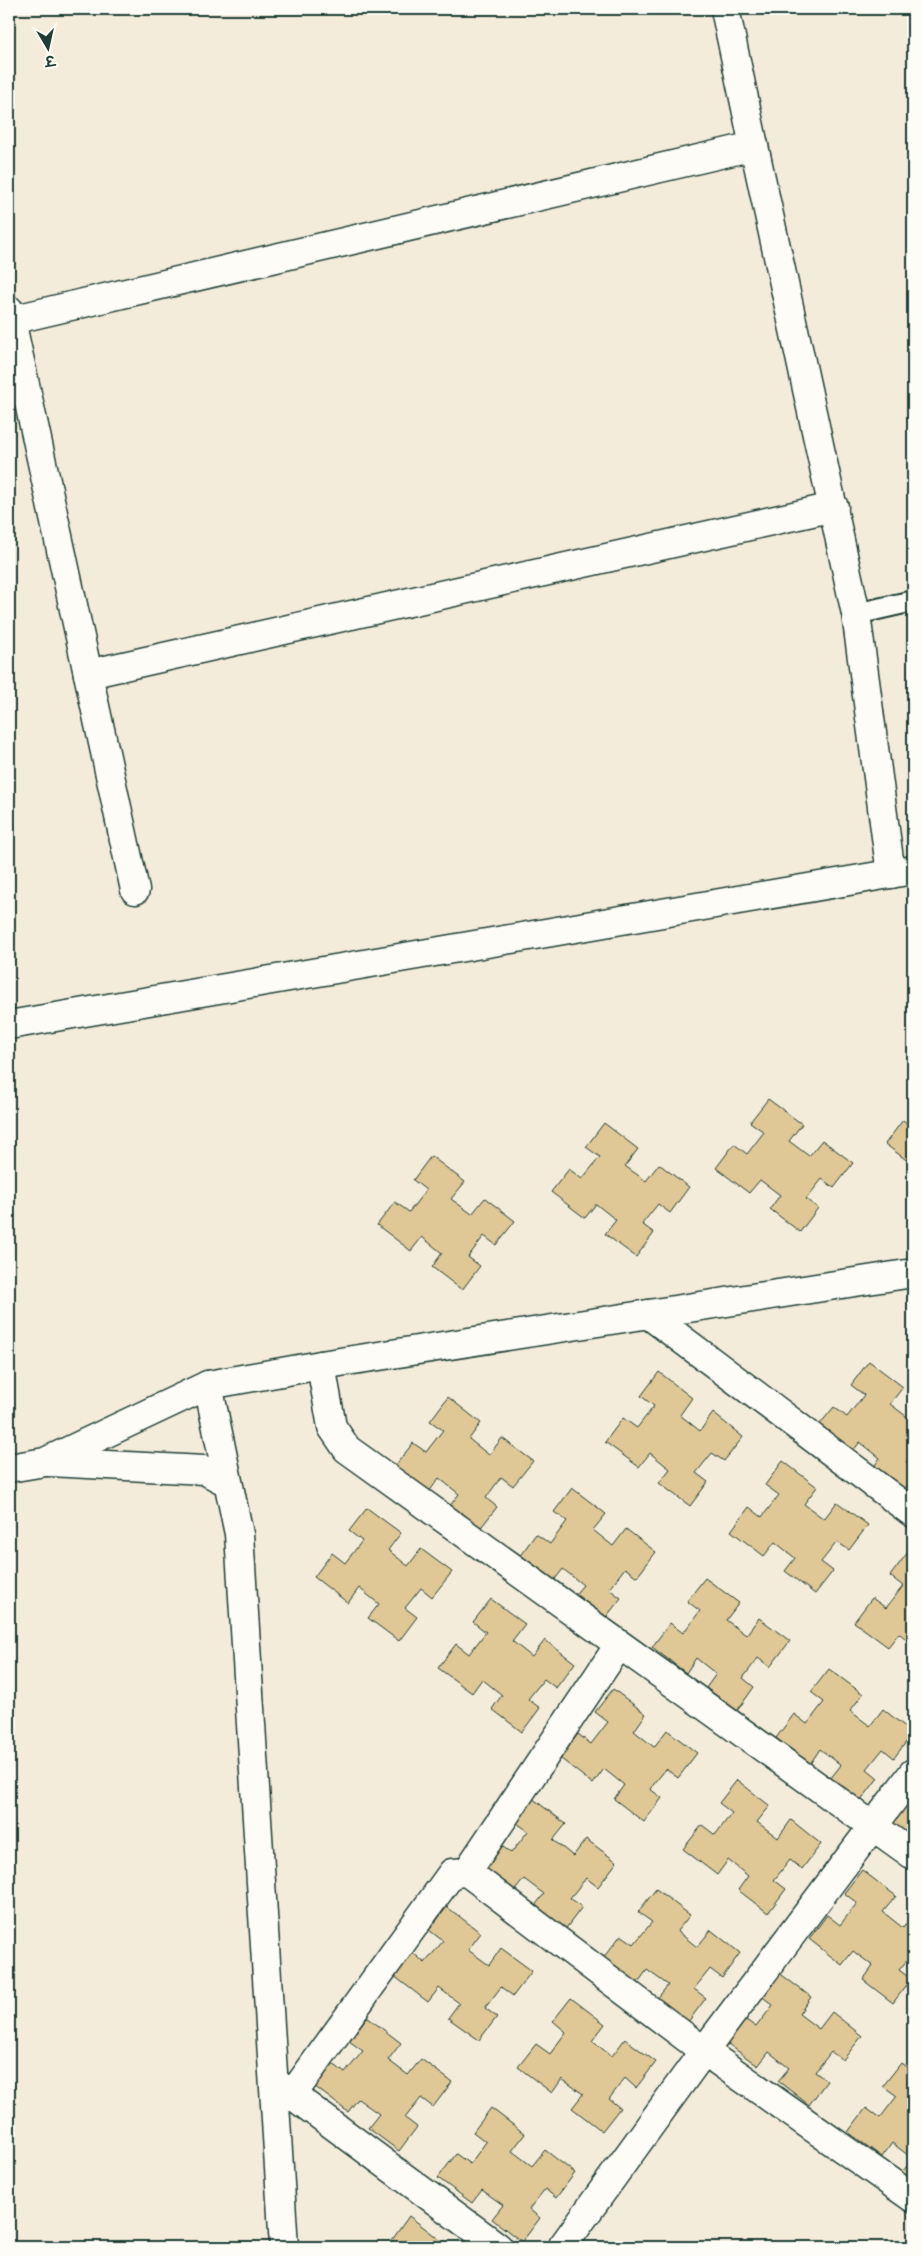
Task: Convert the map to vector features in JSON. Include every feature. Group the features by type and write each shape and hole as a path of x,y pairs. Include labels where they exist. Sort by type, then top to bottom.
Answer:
{"street":[{"path":"9,1026 902,872 856,614 725,9"},
{"path":"135,890 10,315 754,146"},
{"path":"88,674 834,507"},
{"path":"45,1462 208,1385 321,1365 913,1273"},
{"path":"648,1314 913,1513"},
{"path":"321,1365 332,1426 347,1449 913,1855"},
{"path":"208,1385 239,1534 282,2088 284,2247"},
{"path":"9,1468 45,1462 204,1470 227,1482"},
{"path":"467,1872 619,1645"},
{"path":"562,2247 704,2051 913,1773"},
{"path":"282,2088 452,1873 467,1872 704,2051 913,2198"},
{"path":"282,2088 498,2247"}],"lane":[{"path":"856,614 913,601"}],"building":[{"path":"768,1099 802,1124 789,1141 809,1156 822,1140 853,1163 834,1188 822,1179 806,1199 818,1208 800,1232 770,1209 780,1195 760,1180 749,1193 716,1168 734,1144 747,1154 764,1132 750,1122"},
{"path":"903,1120 913,1128 913,1165 885,1144"},
{"path":"604,1123 638,1149 625,1166 646,1181 659,1164 689,1187 670,1213 658,1204 642,1224 654,1233 636,1257 605,1234 616,1220 596,1204 585,1218 551,1192 569,1169 582,1179 600,1157 586,1147"},
{"path":"431,1156 465,1182 451,1199 472,1214 485,1198 515,1221 496,1245 484,1236 468,1257 480,1266 462,1290 432,1267 442,1253 422,1237 411,1251 377,1225 395,1202 409,1212 426,1190 413,1180"},
{"path":"869,1361 903,1387 890,1404 910,1419 913,1415 913,1453 906,1462 913,1467 913,1478 900,1495 870,1472 880,1458 860,1442 849,1456 815,1430 834,1407 847,1417 864,1395 851,1385"},
{"path":"659,1372 692,1398 680,1415 700,1431 713,1413 743,1437 724,1461 712,1453 696,1473 708,1482 690,1506 659,1483 670,1469 650,1453 639,1467 605,1442 623,1418 637,1428 654,1406 641,1396"},
{"path":"448,1397 481,1423 469,1439 489,1455 502,1438 533,1461 513,1486 501,1477 486,1498 497,1507 479,1530 449,1507 459,1494 439,1478 429,1492 395,1466 413,1443 426,1452 443,1430 430,1421"},
{"path":"783,1461 817,1487 804,1504 824,1519 837,1502 868,1525 849,1550 837,1542 821,1562 833,1571 815,1594 785,1571 795,1558 775,1542 764,1556 731,1531 749,1507 762,1517 779,1495 765,1485"},
{"path":"572,1488 606,1514 593,1530 613,1546 626,1529 656,1552 637,1577 625,1568 609,1589 621,1598 603,1621 572,1598 583,1585 563,1569 552,1583 519,1557 536,1534 550,1544 567,1521 554,1512"},
{"path":"367,1508 401,1533 388,1550 408,1566 421,1549 452,1572 432,1597 421,1588 405,1608 417,1617 399,1641 368,1618 379,1604 359,1588 348,1603 314,1577 332,1553 345,1563 362,1541 349,1531"},
{"path":"908,1552 913,1557 913,1645 899,1633 888,1647 854,1622 872,1598 886,1608 903,1586 890,1576"},
{"path":"705,1578 739,1603 726,1620 746,1635 759,1618 790,1641 770,1667 758,1658 743,1678 754,1687 737,1711 706,1688 716,1674 696,1658 686,1673 652,1647 670,1623 683,1633 700,1611 687,1601"},
{"path":"491,1599 525,1624 512,1641 532,1657 545,1640 575,1663 556,1688 544,1679 528,1699 540,1708 522,1732 492,1709 502,1695 482,1679 472,1693 438,1668 456,1644 469,1654 486,1632 473,1622"},
{"path":"829,1669 863,1694 850,1711 870,1726 883,1709 913,1733 894,1758 883,1749 867,1769 878,1778 860,1802 830,1779 841,1765 820,1749 810,1764 776,1738 794,1714 807,1724 824,1702 811,1692"},
{"path":"613,1689 646,1714 634,1731 654,1747 667,1730 697,1753 678,1778 666,1769 650,1789 662,1798 644,1822 614,1799 624,1785 604,1769 593,1784 560,1758 578,1734 591,1744 608,1722 595,1712"},
{"path":"737,1780 770,1806 757,1822 778,1838 791,1820 821,1844 802,1869 790,1860 774,1880 786,1889 768,1913 738,1890 748,1876 728,1860 717,1875 683,1849 702,1825 715,1835 732,1813 719,1803"},
{"path":"532,1798 566,1824 553,1840 573,1856 586,1839 617,1862 598,1887 586,1878 570,1898 582,1907 564,1931 533,1908 544,1894 524,1879 513,1893 479,1867 498,1843 511,1853 528,1831 514,1821"},
{"path":"903,1804 913,1812 913,1850 885,1828"},
{"path":"862,1870 896,1896 883,1912 903,1928 913,1914 913,1953 899,1970 911,1979 893,2003 863,1980 873,1966 853,1951 842,1965 809,1939 827,1915 840,1925 857,1903 844,1893"},
{"path":"656,1889 690,1915 677,1931 697,1947 711,1930 740,1953 722,1978 710,1969 694,1989 706,1998 688,2022 657,1999 668,1985 647,1970 637,1984 603,1958 621,1935 634,1944 652,1922 638,1912"},
{"path":"447,1907 481,1933 468,1950 489,1965 501,1948 532,1971 513,1996 501,1987 485,2008 497,2017 479,2040 448,2018 459,2003 439,1988 428,2002 394,1976 412,1952 425,1963 443,1941 429,1930"},
{"path":"778,1972 811,1997 799,2014 819,2029 832,2012 862,2036 843,2060 831,2052 815,2072 827,2081 809,2105 778,2081 789,2068 769,2052 758,2066 724,2041 742,2017 756,2027 773,2005 760,1995"},
{"path":"571,1998 605,2024 592,2041 612,2056 625,2039 656,2062 636,2088 625,2078 609,2099 620,2108 602,2131 572,2108 583,2094 562,2079 552,2093 518,2067 536,2044 550,2054 566,2032 553,2021"},
{"path":"367,2017 401,2043 388,2060 408,2075 421,2059 452,2082 433,2107 421,2098 405,2118 417,2127 399,2151 368,2128 379,2114 358,2099 348,2112 314,2086 332,2063 345,2073 363,2051 349,2041"},
{"path":"901,2063 913,2072 913,2159 892,2143 882,2157 848,2132 866,2108 880,2118 897,2096 883,2086"},
{"path":"491,2108 525,2134 512,2151 532,2166 545,2150 575,2173 556,2198 545,2189 529,2209 540,2218 522,2242 492,2219 503,2205 482,2190 472,2203 438,2178 456,2154 470,2164 486,2142 473,2132"},
{"path":"913,2159 913,2181 902,2172"},
{"path":"409,2216 443,2242 439,2247 401,2247 392,2240"}]}
